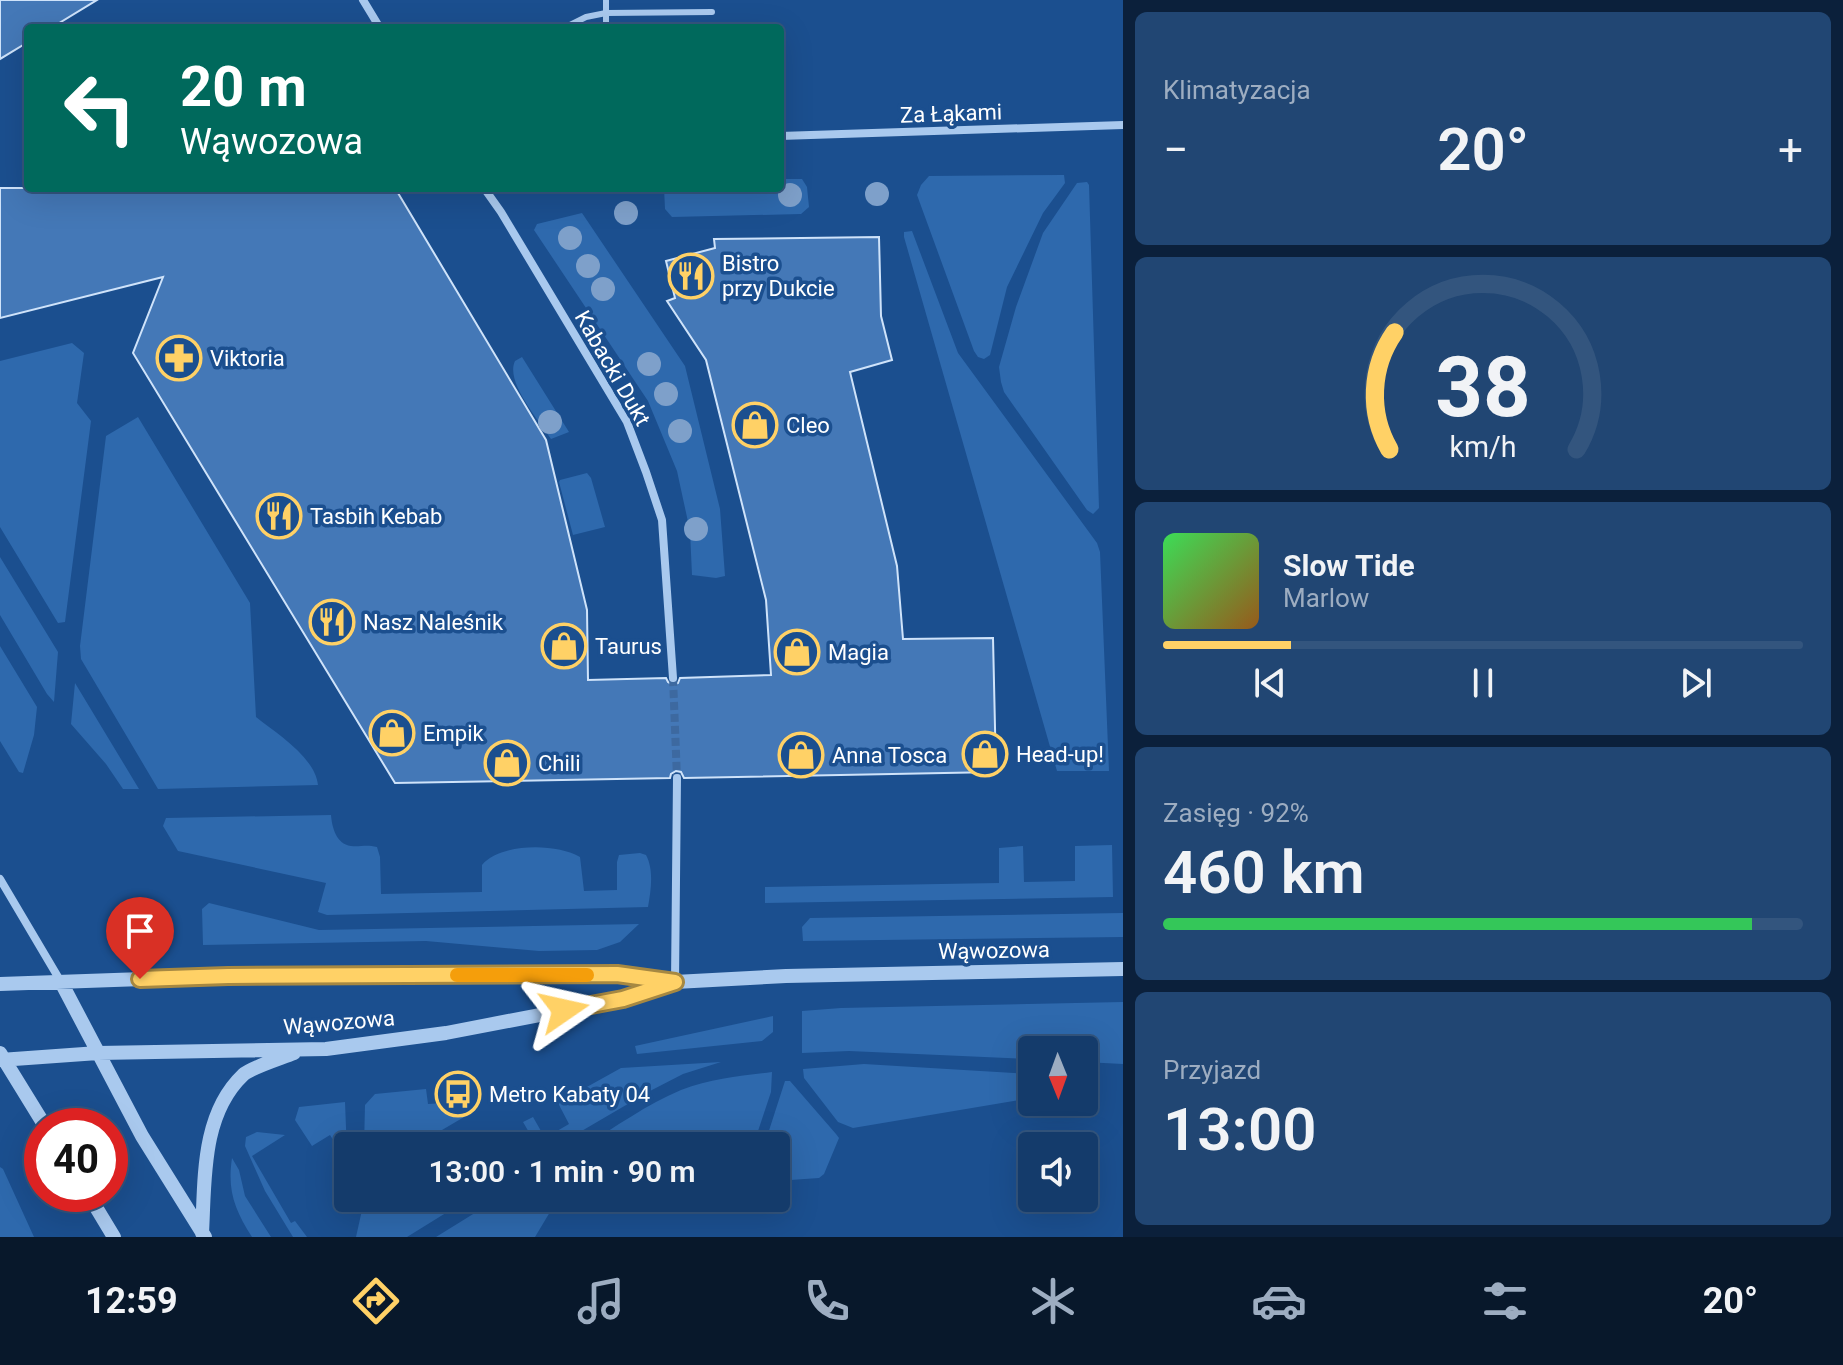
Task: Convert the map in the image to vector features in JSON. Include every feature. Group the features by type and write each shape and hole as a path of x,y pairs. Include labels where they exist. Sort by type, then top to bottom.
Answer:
{"street":[{"path":"363,0 378,24"},
{"name":"Za Łąkami","path":"784,136 1123,125"},
{"name":"Kabacki Dukt","path":"487,192 627,422 662,520 673,678"},
{"path":"675,982 677,778"},
{"path":"0,879 61,982 142,1136 203,1235"},
{"name":"Wąwozowa","path":"0,984 228,976 617,974 675,982 786,976 1123,969"},
{"name":"Wąwozowa","path":"2,1057 326,1049 446,1033 623,999 675,982"},
{"path":"203,1235 206,1156 221,1104 245,1073 301,1050"},
{"path":"2,1057 34,1108"},
{"path":"99,1212 114,1237"}],"lane":[{"path":"606,0 606,24"},
{"path":"572,24 606,13 712,12"}],"shaded area":[{"path":"1064,175 1065,183 1043,213 1007,287 990,355 984,359 978,357 917,195 921,185 929,176"},
{"path":"784,179 802,179 807,187 809,207 801,214 672,217 665,209 664,192 784,192"},
{"path":"1087,182 1099,508 1093,514 1087,510 1004,392 999,367 1016,307 1043,233 1077,183"},
{"path":"582,213 685,366 720,509 725,576 692,575 690,531 677,471 648,401 534,230 537,224"},
{"path":"912,231 958,353 1097,543 1100,552 1109,771 1057,771 904,237 904,232"},
{"path":"72,343 84,353 77,403 91,421 65,622 58,623 0,527 0,361"},
{"path":"522,357 569,432 551,439 525,401 513,370 515,361"},
{"path":"138,417 250,603 256,717 302,755 318,785 158,789 81,659 80,646 106,436"},
{"path":"587,473 605,527 573,535 559,482"},
{"path":"0,557 58,652 54,702 0,615"},
{"path":"0,646 37,707 34,735 23,773 19,772 0,741"},
{"path":"75,683 139,789 123,789 71,724"},
{"path":"331,815 338,838 346,845 377,847 381,894 482,892 482,865 490,858 515,849 543,848 570,852 580,857 584,891 617,890 619,855 646,855 651,874 648,907 327,915 318,912 326,883 178,851 163,826 166,818"},
{"path":"1112,845 1113,897 765,903 765,887 999,883 999,848 1023,846 1024,882 1075,881 1075,846"},
{"path":"209,903 319,930 639,924 620,942 597,950 539,951 426,941 203,945 202,909"},
{"path":"1123,913 1123,937 803,941 802,927 810,918"},
{"path":"1123,1002 1123,1064 1098,1063 1098,1036 1018,1036 1018,1058 849,1051 802,1053 802,1011"},
{"path":"773,1016 773,1032 762,1041 637,1054 635,1046"},
{"path":"721,1062 683,1074 580,1132 555,1132 569,1124 558,1103 621,1068"},
{"path":"864,1064 1018,1073 1018,1100 853,1128 838,1122 804,1078 803,1069"},
{"path":"772,1072 771,1092 758,1132 607,1132 668,1096 715,1080"},
{"path":"785,1081 790,1081 839,1138 824,1174 819,1178 790,1180 790,1132 769,1132"},
{"path":"426,1089 428,1104 475,1101 476,1110 439,1132 364,1132 365,1105 375,1094"},
{"path":"345,1102 346,1132 334,1132 334,1141 330,1135 312,1146 295,1120 299,1107"},
{"path":"533,1117 542,1132 529,1132 523,1122"},
{"path":"257,1132 285,1135 252,1156 291,1223 295,1221 307,1237 293,1237 265,1191 245,1146 246,1137"},
{"path":"232,1158 239,1170 245,1196 271,1237 252,1237 241,1218 232,1190"},
{"path":"0,1167 3,1169 34,1237 0,1237"},
{"path":"362,1212 447,1212 407,1237 356,1237"},
{"path":"476,1212 550,1212 535,1237 436,1237"}],"building":[{"path":"0,0 97,0 58,24 24,24 24,44 0,59"},
{"path":"0,188 24,188 24,192 397,192 546,440 587,610 588,680 666,678 673,685 680,678 771,675 766,600 706,360 667,301 675,298 666,261 715,248 714,239 879,237 881,316 892,360 850,372 897,566 903,639 993,638 996,772 684,778 681,772 676,771 670,778 395,783 133,353 163,277 0,318"}],"tunnel":[{"path":"673,678 677,778"}],"slow traffic":[{"path":"457,975 587,975"}],"place":[{"name":"Bistro przy Dukcie","path":"691,276"},
{"name":"Viktoria","path":"179,358"},
{"name":"Cleo","path":"755,425"},
{"name":"Tasbih Kebab","path":"279,516"},
{"name":"Nasz Naleśnik","path":"332,622"},
{"name":"Taurus","path":"564,646"},
{"name":"Magia","path":"797,652"},
{"name":"Empik","path":"392,733"},
{"name":"Head-up!","path":"985,754"},
{"name":"Anna Tosca","path":"801,755"},
{"name":"Chili","path":"507,763"},
{"name":"Metro Kabaty 04","path":"458,1094"}],"route":[{"path":"140,979 617,974 675,982 623,999 564,1010"}]}
